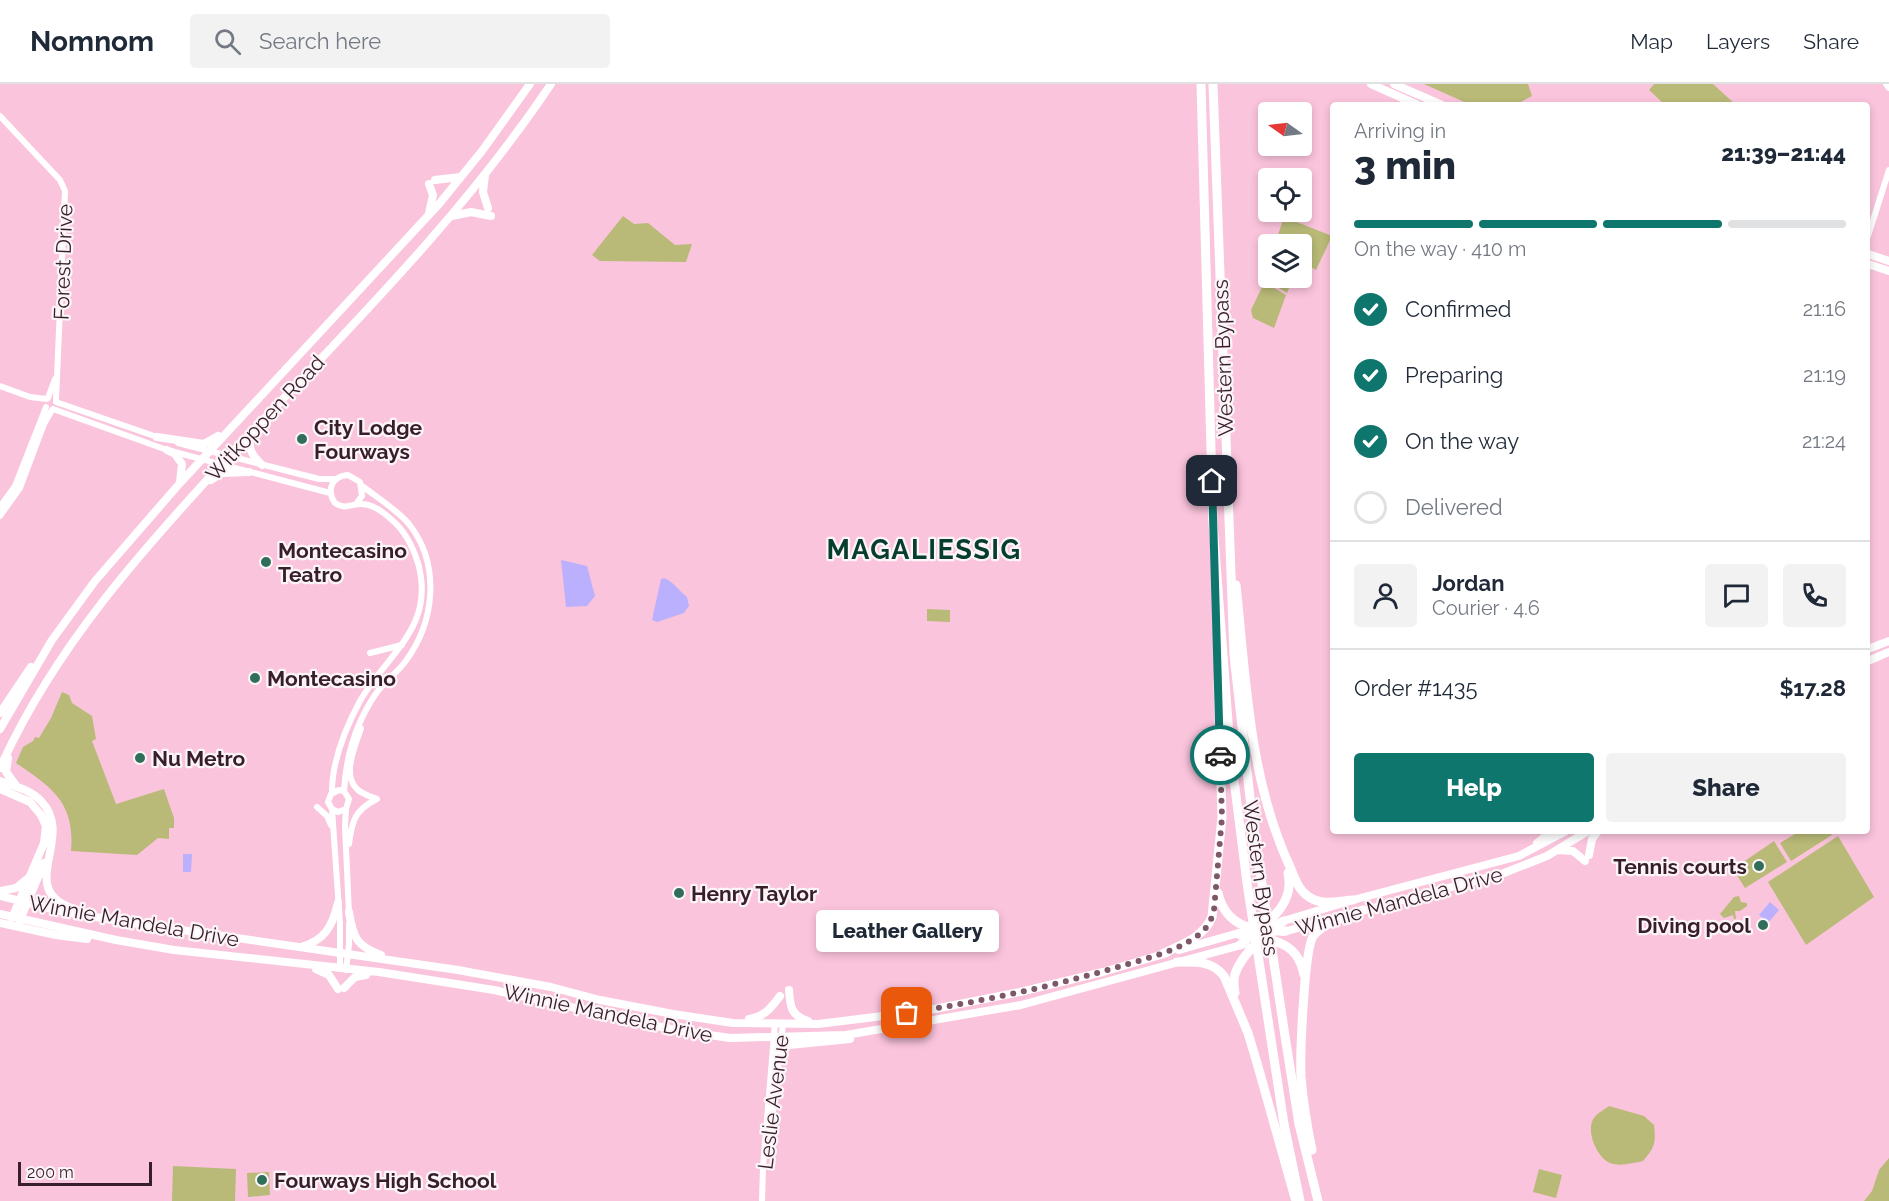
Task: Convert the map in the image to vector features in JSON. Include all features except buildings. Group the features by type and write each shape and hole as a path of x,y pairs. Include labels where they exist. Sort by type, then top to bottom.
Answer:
{"highway":[{"name":"Western Bypass","path":"1201,84 1213,523 1230,747 1247,883 1298,1201"},
{"name":"Western Bypass","path":"1213,84 1234,655 1253,824 1299,1124 1320,1201"},
{"path":"1162,954 1198,935 1207,927 1212,917 1216,885 1222,817 1213,523"},
{"path":"1230,526 1257,762 1285,859 1291,889 1282,908 1240,945"},
{"path":"1285,859 1298,886 1310,898 1325,902 1353,900"},
{"path":"1216,885 1224,909 1237,923 1243,926 1286,931"},
{"path":"1320,1201 1306,1122 1301,1077 1309,946 1315,932 1364,910"},
{"path":"1238,1007 1234,980 1241,962 1270,930 1284,921"},
{"path":"1238,934 1262,938 1287,946 1297,953 1306,983"},
{"path":"1177,962 1200,962 1215,967 1224,976 1238,1007 1257,1062 1298,1201"}],"main road":[{"name":"Witkoppen Road","path":"0,729 52,640 95,581 201,459 429,215 488,143 530,84"},
{"name":"Witkoppen Road","path":"0,768 14,736 56,667 109,591 200,488 450,217 485,174 551,84"},
{"path":"1371,84 1411,102"},
{"path":"1394,84 1435,102"},
{"path":"450,217 467,212 490,212 483,192 485,174"},
{"path":"429,215 433,196 432,182 460,177"},
{"path":"1870,255 1889,261"},
{"path":"1870,266 1889,271"},
{"path":"157,437 199,444 209,443 249,408"},
{"path":"250,434 248,445 250,453 262,465"},
{"path":"167,450 175,454 182,464 180,483"},
{"path":"200,488 222,473 249,472"},
{"path":"0,713 17,685 52,640"},
{"path":"1870,648 1889,641"},
{"path":"1870,660 1889,652"},
{"path":"14,736 6,762 6,772 16,791"},
{"path":"0,781 36,808 46,826 44,843 16,919"},
{"path":"0,789 33,795 48,810 54,825 46,880 55,899 68,907 119,921"},
{"path":"0,795 16,791"},
{"path":"1519,856 1548,834"},
{"name":"Winnie Mandela Drive","path":"0,896 119,921 400,961 551,987 600,1000 712,1020 818,1024 896,1015 1008,994 1103,972 1353,900 1519,856 1560,834"},
{"name":"Winnie Mandela Drive","path":"0,914 116,940 174,950 379,972 494,990 675,1030 730,1038 862,1033 1021,1005 1504,873 1547,856 1579,834"},
{"path":"1557,850 1573,851 1587,858 1592,839 1596,834"},
{"path":"22,902 50,851"},
{"path":"0,891 16,888 32,873"},
{"path":"297,947 313,943 326,934 334,920 338,903"},
{"path":"349,912 352,930 363,948 400,961"},
{"path":"0,923 56,935 116,940"},
{"path":"303,965 329,975 341,988 355,977 379,972"},
{"path":"789,990 791,1009 796,1016 818,1024"},
{"path":"712,1020 757,1018 766,1012 780,996"},
{"path":"778,1055 789,1044 851,1039 862,1033"}],"street":[{"path":"1886,84 1889,88"},
{"name":"Forest Drive","path":"0,116 64,187 59,361 50,404 20,488 0,516"},
{"path":"1870,230 1889,170"},
{"path":"0,388 157,437 262,465 319,479 335,479 348,475 357,479 362,486 394,510 409,525 425,556 430,584 428,614 414,648 405,662 377,692 357,729 348,753 344,791 350,799 346,809 349,912 343,969"},
{"path":"50,404 167,450 330,493"},
{"name":"Forest Drive","path":"0,507 15,486 50,404"},
{"path":"335,479 330,493 332,499 339,505 347,507 368,504 377,508 394,522 410,543 416,558 421,585 419,612 409,635 362,699 339,747 332,792 328,802 332,809 344,954"},
{"path":"356,504 362,496 362,486"},
{"path":"370,653 402,645"},
{"path":"347,862 352,823 356,814 377,799 355,788 350,776 354,751 365,714"},
{"path":"332,792 344,791"},
{"path":"317,807 329,821 334,837"},
{"path":"332,809 338,812 346,809"},
{"name":"Leslie Avenue","path":"762,1201 779,1023"},
{"name":"Leslie Avenue","path":"763,1180 769,1146 778,1037"}],"green space":[{"path":"1424,84 1528,84 1532,96 1521,102 1464,102"},
{"path":"1654,84 1713,84 1733,102 1662,102 1649,90"},
{"path":"623,216 634,224 648,223 675,245 692,244 686,262 600,261 592,255"},
{"path":"1282,222 1297,222 1330,235 1330,240 1316,270 1312,268 1312,234 1278,234"},
{"path":"1262,288 1274,288 1286,295 1274,328 1253,318 1251,310"},
{"path":"1279,288 1289,288 1287,293"},
{"path":"927,609 950,610 950,622 927,621"},
{"path":"62,692 69,695 72,703 92,716 96,739 92,741 116,804 164,789 174,818 174,828 169,828 169,839 158,838 137,855 71,851 69,821 59,798 51,789 16,763 23,747 35,737 39,738"},
{"path":"1795,834 1832,835 1791,861 1780,843"},
{"path":"1838,836 1874,897 1806,945 1768,882"},
{"name":"Tennis courts","path":"1774,841 1787,862 1745,888 1733,869"},
{"path":"1739,896 1741,902 1747,903 1747,906 1740,911 1735,911 1736,919 1733,915 1724,918 1720,914 1734,897"},
{"path":"1609,1106 1644,1116 1654,1125 1654,1144 1643,1161 1618,1165 1605,1160 1597,1150 1592,1136 1592,1123 1597,1115"},
{"path":"1889,1158 1889,1201 1864,1201 1872,1191 1879,1170"},
{"path":"173,1166 236,1169 235,1201 172,1201"},
{"path":"1539,1169 1562,1175 1556,1198 1533,1192"},
{"path":"269,1172 270,1195 248,1197 247,1173"}],"shaded area":[{"path":"561,560 587,566 595,596 587,606 566,607"},
{"path":"664,578 687,597 689,606 684,613 657,622 652,620 661,579"},
{"path":"183,854 192,854 191,872 183,872"},
{"path":"1770,902 1779,910 1768,923 1759,915"}],"way so far":[{"path":"907,1013 1020,992 1103,972 1162,954 1198,935 1207,927 1214,910 1222,817 1220,755"}],"place":[{"name":"City Lodge Fourways","path":"302,439"},
{"name":"Montecasino Teatro","path":"266,562"},
{"name":"Montecasino","path":"255,678"},
{"name":"Nu Metro","path":"140,758"},
{"name":"Tennis courts","path":"1759,866"},
{"name":"Henry Taylor","path":"679,893"},
{"name":"Diving pool","path":"1763,925"},
{"name":"Leather Gallery","path":"907,1013"},
{"name":"Fourways High School","path":"262,1180"}],"district":[{"name":"MAGALIESSIG","path":"924,549"}],"route":[{"path":"1212,481 1220,755"}]}
